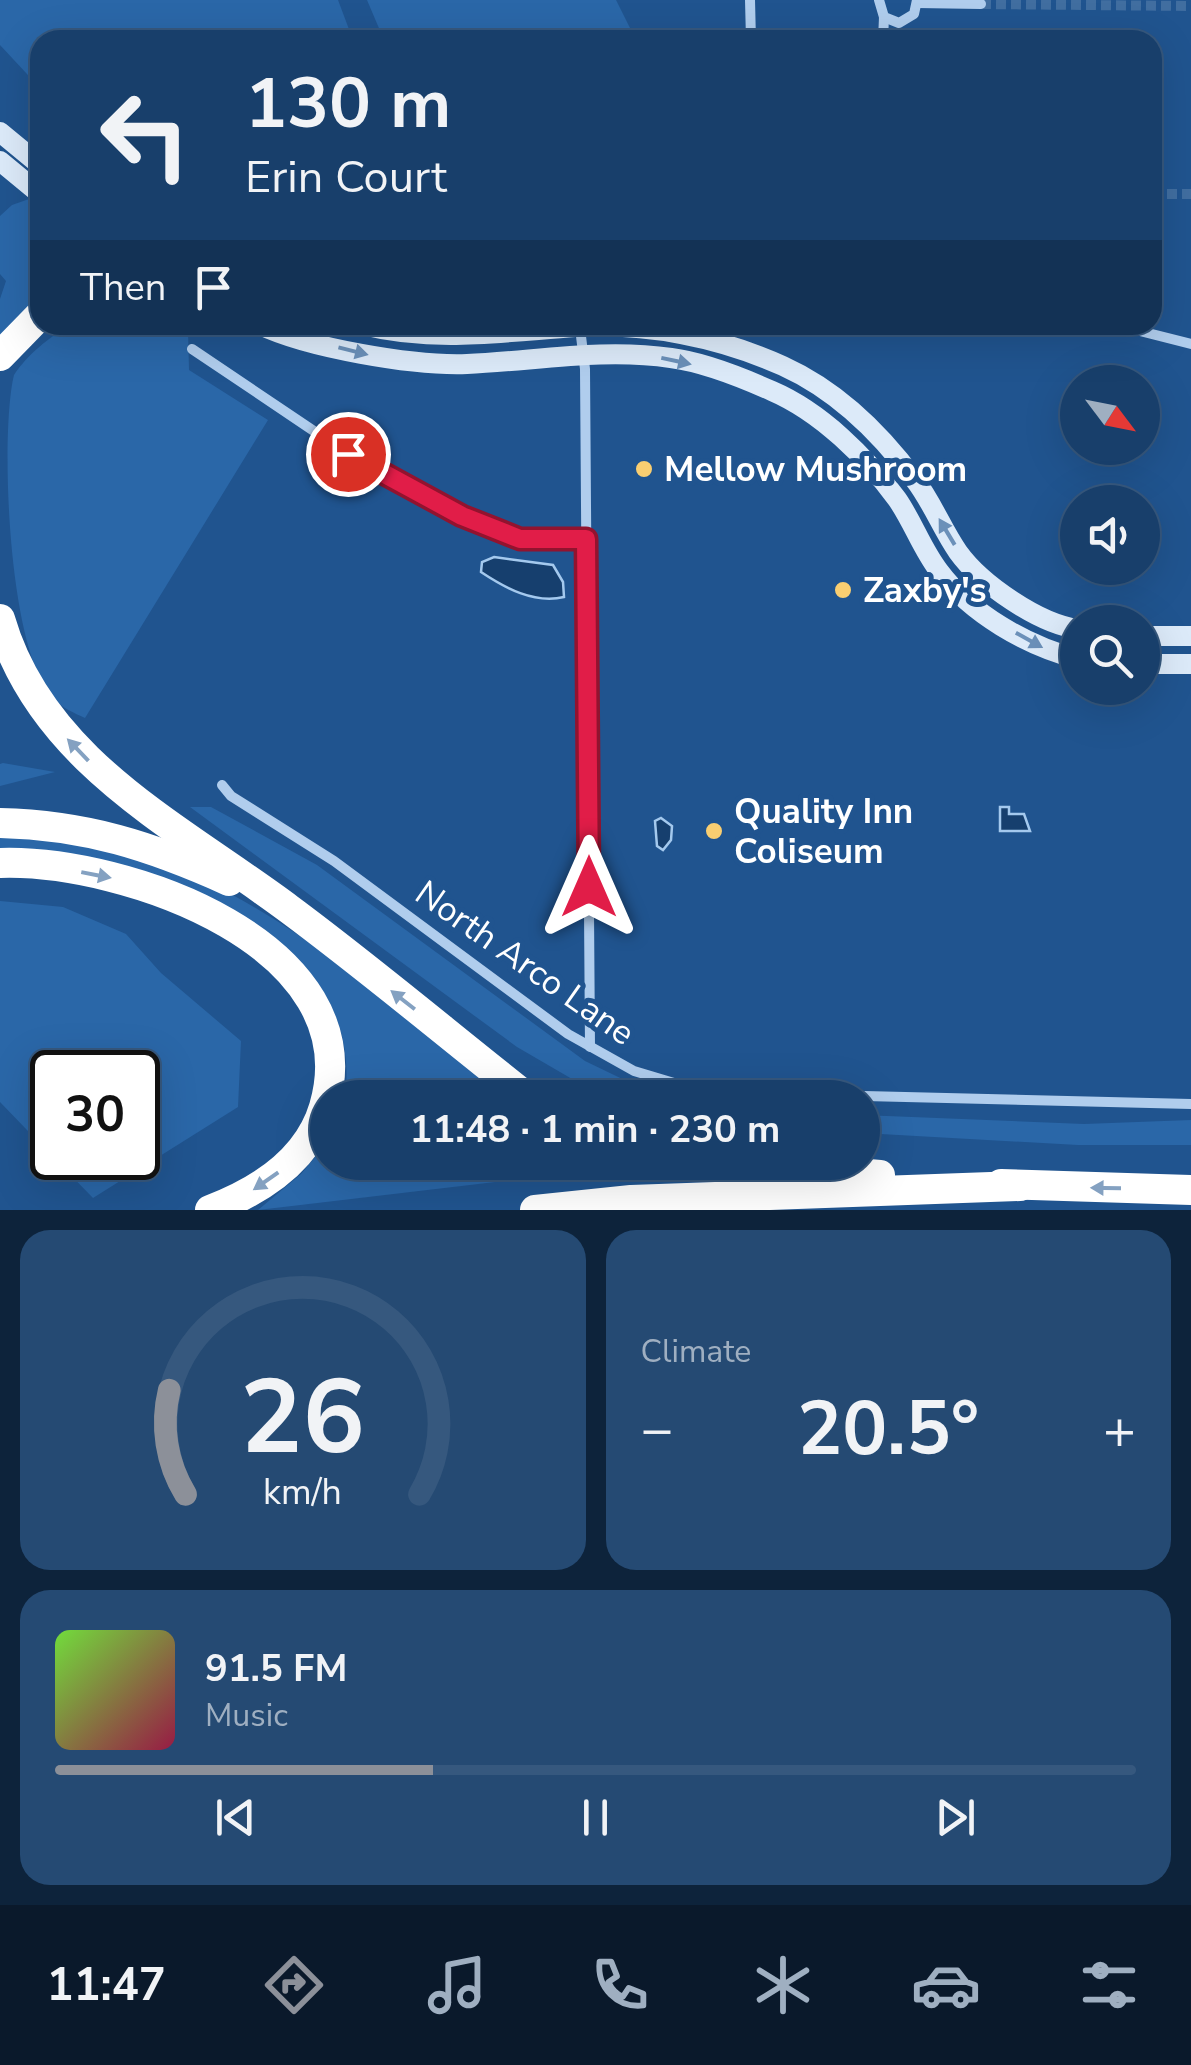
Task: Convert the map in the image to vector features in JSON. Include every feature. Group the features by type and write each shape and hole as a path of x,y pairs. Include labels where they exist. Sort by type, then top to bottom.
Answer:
{"highway":[{"path":"0,356 30,325"},
{"path":"0,619 33,700 98,769 505,1080"},
{"path":"0,823 95,831 167,854 229,881 322,937"},
{"path":"0,863 106,876 174,898 266,950 311,994 327,1029 332,1056 330,1085 321,1117 290,1163 266,1183 210,1210"},
{"path":"880,1174 1020,1186"},
{"path":"535,1210 631,1200 1020,1186 1191,1190"}],"street":[{"path":"750,0 751,30"},
{"path":"879,0 884,30"},
{"path":"884,18 894,23 905,22 914,14 917,2 981,4"},
{"path":"0,132 30,157"},
{"path":"0,161 30,186"},
{"path":"297,335 374,356 464,364 584,355 674,358 774,392 832,428 896,498 939,572 962,596 1041,647 1060,653"},
{"path":"440,335 495,335"},
{"path":"581,335 590,1047"},
{"path":"691,335 784,366 852,408 916,480 960,555 1013,601 1060,626"},
{"path":"1156,335 1191,344"},
{"path":"192,349 348,454 462,516 520,539 586,539"},
{"path":"1160,636 1191,636"},
{"path":"1160,664 1191,664"},
{"name":"North Arco Lane","path":"222,785 231,796 334,861 504,990 634,1071 704,1092 1191,1104"}],"shaded area":[{"path":"0,0 338,0 349,30 30,30 30,77 0,45"},
{"path":"367,0 616,0 631,30 380,30"},
{"path":"30,200 30,316 0,344 0,299 6,281 0,274 0,216 12,205"},
{"path":"55,335 188,335 189,370 268,420 85,718 57,702 38,673 26,635 11,540 8,442 14,375"},
{"path":"494,557 553,565 563,582 564,597 531,596 500,584 481,572 482,562"},
{"path":"3,763 55,772 0,786"},
{"path":"190,807 211,807 317,865 585,1061 624,1080 574,1080 517,1047"},
{"path":"1000,807 1009,807 1009,814 1024,814 1030,831 1000,831"},
{"path":"661,818 672,826 671,840 663,850 657,846 655,821"},
{"path":"0,833 117,852 203,880 303,938 486,1080 345,1080 346,1059 338,1024 324,993 304,965 248,919 216,901 161,881 0,852"},
{"path":"0,901 63,907 126,934 161,973 241,1041 238,1107 160,1156 160,1050 30,1050 30,1133 0,1102"},
{"path":"880,1116 1084,1124 1191,1120 1191,1145 1078,1145 880,1134"},
{"path":"310,1163 310,1180 513,1180 258,1210"},
{"path":"75,1180 122,1180 93,1198"}],"tunnel":[{"path":"981,4 1191,6"},
{"path":"1162,194 1191,194"}],"place":[{"name":"Mellow Mushroom","path":"644,469"},
{"name":"Zaxby's","path":"843,590"},
{"name":"Quality Inn Coliseum","path":"714,831"}],"route":[{"path":"348,454 462,516 520,539 586,539 589,887"}]}
